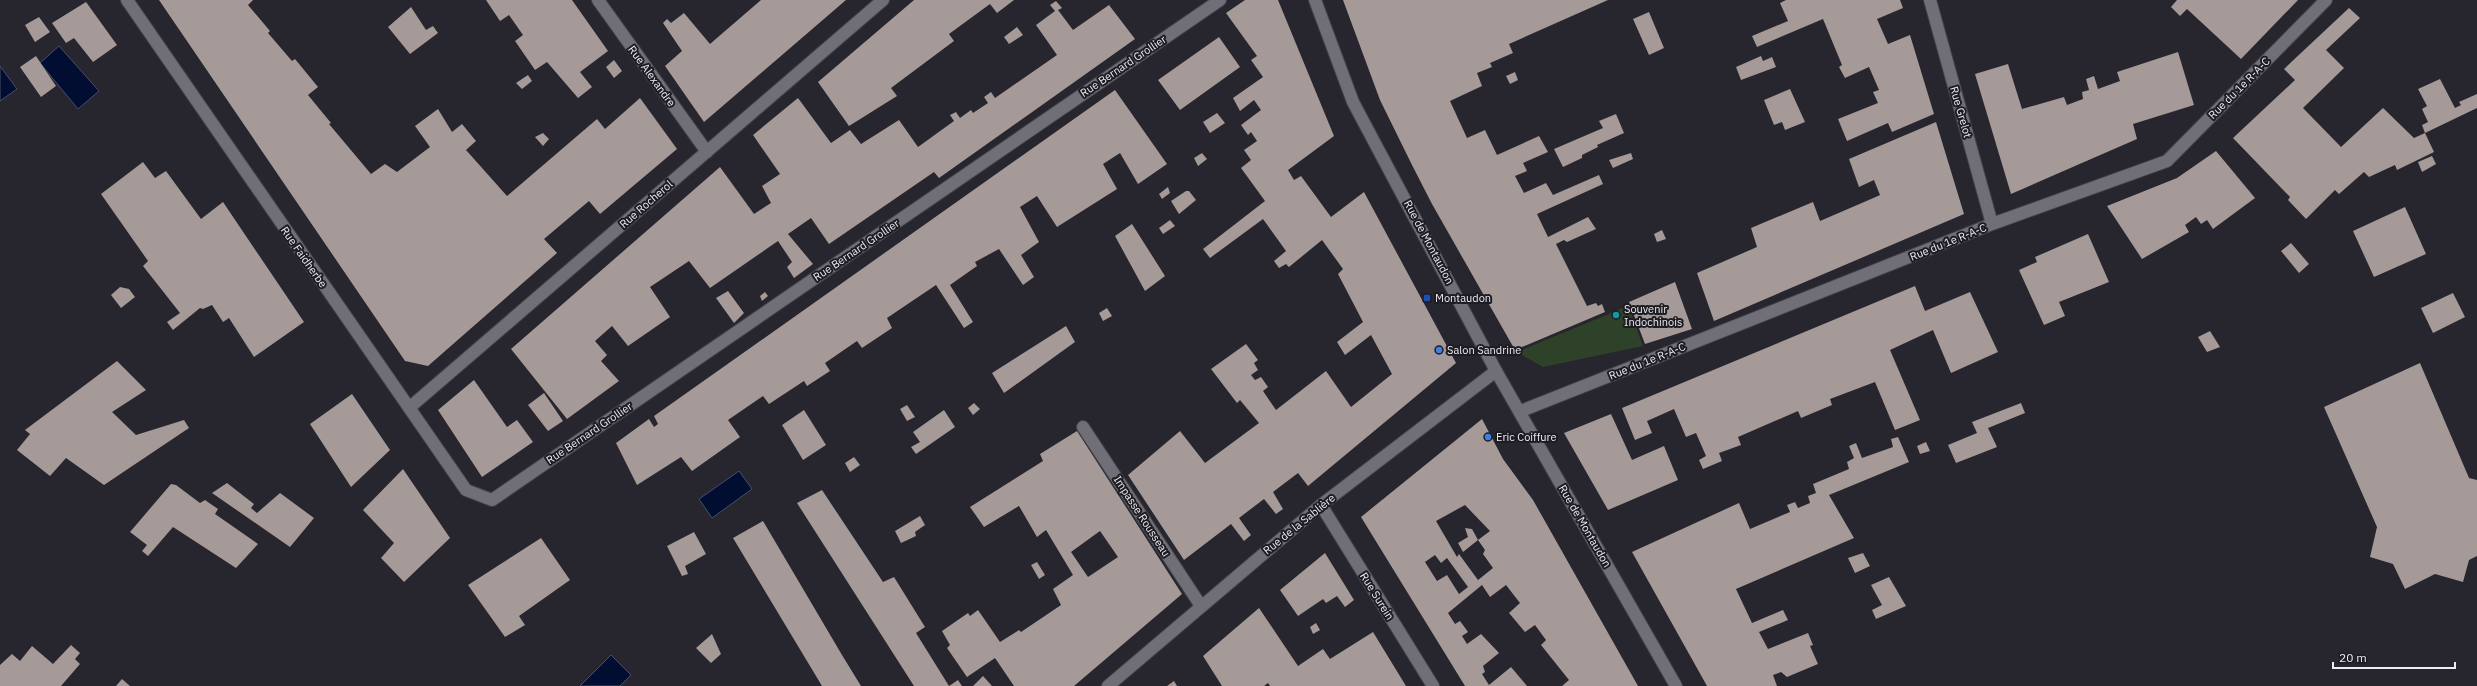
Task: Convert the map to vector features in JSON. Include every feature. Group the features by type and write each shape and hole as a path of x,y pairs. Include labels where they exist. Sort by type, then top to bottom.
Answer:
{"street":[{"name":"Rue Faidherbe","path":"127,0 466,490 492,500"},
{"name":"Rue Alexandre","path":"598,0 707,152"},
{"name":"Rue Rocherol","path":"409,408 883,0"},
{"name":"Rue Bernard Grollier","path":"492,500 1220,0"},
{"name":"Rue de Montaudon","path":"1315,0 1353,102 1496,370 1676,686"},
{"name":"Rue Grelot","path":"1930,0 1992,224"},
{"name":"Rue du 1e R-A-C","path":"1520,411 1992,224 2167,161 2326,0"},
{"name":"Rue de la Sablière","path":"1108,686 1321,505 1496,370"},
{"name":"Impasse Rousseau","path":"1083,427 1201,606"},
{"name":"Rue Surein","path":"1321,505 1433,686"}],"green space":[{"path":"1628,306 1643,346 1543,367 1517,352"}],"water":[{"path":"59,46 99,91 78,109 40,63"},
{"path":"0,66 17,89 0,101"},
{"path":"739,471 752,489 712,518 699,499"},
{"path":"611,655 631,675 620,686 580,686"}],"building":[{"path":"159,0 253,0 248,5 270,31 268,33 292,61 295,59 318,87 308,95 331,123 329,124 371,174 385,164 397,172 430,147 415,126 438,109 452,132 462,124 476,141 466,150 507,196 597,119 605,129 640,98 677,149 600,214 589,201 544,239 557,253 428,366 405,361"},
{"path":"486,0 572,0 608,51 580,72 592,87 578,98 547,62 535,70 515,41 523,35 509,15 500,21"},
{"path":"761,0 846,0 704,122 665,66 682,51 663,23 667,19 671,23 684,13 710,44"},
{"path":"914,0 1014,0 997,13 990,4 949,34 954,41 891,88 897,96 849,126 818,82"},
{"path":"1245,0 1278,0 1334,136 1288,170 1294,180 1301,176 1331,217 1364,192 1456,363 1308,486 1298,473 1273,492 1283,509 1276,514 1264,499 1239,518 1251,535 1244,541 1231,524 1184,560 1128,475 1180,431 1205,463 1259,423 1240,400 1237,403 1211,369 1246,344 1258,360 1254,363 1258,370 1251,375 1255,380 1261,377 1268,387 1263,391 1276,410 1326,371 1351,407 1392,374 1371,335 1345,355 1337,342 1363,322 1338,274 1343,269 1322,240 1289,267 1286,264 1279,268 1274,261 1286,251 1263,219 1210,258 1203,249 1265,201 1241,168 1251,160 1244,150 1257,141 1251,132 1248,135 1241,125 1261,110 1254,100 1240,111 1233,98 1263,77 1251,60 1257,56 1226,13"},
{"path":"1343,0 1608,0 1509,44 1513,53 1490,63 1492,67 1477,73 1482,86 1450,101 1467,138 1485,130 1497,155 1539,136 1548,152 1523,163 1527,171 1515,176 1524,193 1546,183 1553,195 1599,175 1603,184 1537,214 1548,237 1588,217 1596,229 1567,242 1564,240 1556,244 1587,306 1596,303 1598,306 1602,304 1605,312 1515,350 1432,204 1380,100"},
{"path":"1786,0 1900,0 1903,8 1877,19 1888,44 1910,35 1934,114 1892,132 1888,123 1847,141 1838,119 1878,103 1873,92 1879,90 1869,67 1845,78 1839,67 1842,65 1823,19 1757,47 1752,36 1788,21 1780,3"},
{"path":"2177,0 2298,0 2241,59 2187,9 2180,16 2171,7"},
{"path":"1056,1 1062,8 1058,10 1073,30 1109,5 1135,39 939,178 934,172 829,244 811,218 788,234 813,264 794,278 787,267 792,262 778,241 710,288 689,261 650,287 670,317 628,346 612,326 595,341 607,355 601,361 619,381 567,419 511,349 720,167 754,214 771,203 762,186 780,174 753,135 798,98 831,143 850,130 861,144 899,120 918,147 954,121 950,115 956,112 960,118 971,110 973,113 988,103 984,97 991,92 995,98 1057,55 1036,25 1055,11 1050,5"},
{"path":"86,2 117,45 93,62 74,38 66,43 52,23"},
{"path":"411,7 426,30 433,26 438,33 410,54 388,27"},
{"path":"2349,8 2360,18 2326,50 2344,68 2303,108 2341,147 2383,108 2414,138 2425,133 2434,152 2397,170 2395,165 2369,177 2364,172 2339,194 2335,190 2306,219 2288,200 2290,197 2233,138 2295,80 2284,69"},
{"path":"1649,12 1664,48 1649,55 1633,19"},
{"path":"39,17 50,32 35,42 25,25"},
{"path":"1017,27 1023,35 1009,44 1004,37"},
{"path":"1219,37 1240,67 1180,110 1158,80"},
{"path":"2178,52 2194,105 2133,124 2137,139 2011,194 1975,74 2008,64 2022,109 2064,97 2067,105 2083,99 2082,92 2089,90 2086,79 2094,76 2098,89 2120,81 2117,72"},
{"path":"36,56 56,86 41,97 20,67"},
{"path":"1761,56 1763,61 1772,57 1776,67 1741,80 1736,67"},
{"path":"614,60 622,71 614,78 606,67"},
{"path":"1515,72 1518,80 1510,84 1506,76"},
{"path":"528,75 532,81 522,89 516,83"},
{"path":"2440,79 2455,108 2461,105 2459,102 2477,94 2477,108 2425,133 2422,125 2428,122 2422,109 2427,106 2418,89"},
{"path":"1790,89 1805,122 1785,130 1782,122 1774,125 1764,100"},
{"path":"1115,90 1167,164 1138,184 1120,153 1103,164 1117,189 1057,227 1037,196 1020,207 1039,242 1021,255 1034,277 1023,285 999,249 975,262 977,266 950,285 973,322 964,328 936,285 887,318 892,328 862,348 857,341 825,363 830,371 807,386 804,381 769,404 763,396 728,420 740,437 692,471 681,457 637,485 616,443 649,419 654,427 658,424 654,416"},
{"path":"1217,113 1225,123 1210,133 1203,122"},
{"path":"1616,114 1624,133 1597,145 1598,147 1582,155 1582,158 1563,167 1554,149 1603,128 1599,121"},
{"path":"1936,122 1964,214 1714,321 1697,273 1757,247 1751,228 1813,202 1820,221 1880,195 1874,180 1859,187 1849,159"},
{"path":"543,133 549,139 543,146 535,137"},
{"path":"2216,151 2255,198 2213,229 2207,220 2201,224 2196,217 2185,225 2189,232 2142,259 2107,206 2177,178"},
{"path":"1202,153 1207,159 1198,166 1194,158"},
{"path":"1631,153 1633,159 1613,168 1609,160"},
{"path":"2432,156 2436,164 2422,172 2418,162"},
{"path":"143,162 155,178 166,171 201,219 223,202 304,322 254,357 229,318 223,322 212,305 203,309 200,308 173,330 167,322 180,313 143,266 148,261 101,194"},
{"path":"1168,187 1170,193 1162,199 1159,194"},
{"path":"1186,191 1189,191 1196,200 1179,214 1171,201"},
{"path":"2405,207 2426,254 2374,277 2353,231"},
{"path":"1170,220 1175,226 1163,234 1159,228"},
{"path":"1132,224 1165,276 1145,291 1115,236"},
{"path":"1662,230 1666,239 1657,242 1654,234"},
{"path":"2088,234 2109,282 2059,302 2065,316 2044,325 2019,270 2037,262 2035,257"},
{"path":"2291,243 2309,264 2299,273 2281,251"},
{"path":"1675,282 1692,329 1645,344 1629,302"},
{"path":"1915,286 1925,311 1970,292 1998,352 1951,373 1933,330 1890,350 1920,420 1895,430 1875,382 1830,399 1832,405 1801,418 1798,411 1738,437 1741,445 1719,453 1722,461 1703,469 1699,460 1706,456 1696,433 1686,437 1674,409 1647,421 1652,433 1635,440 1622,408"},
{"path":"120,287 129,289 135,297 121,308 111,295"},
{"path":"728,291 744,313 734,323 716,298"},
{"path":"765,292 768,296 762,301 760,296"},
{"path":"2453,293 2465,317 2433,333 2421,308"},
{"path":"1107,308 1112,316 1103,321 1099,313"},
{"path":"1066,326 1075,342 1004,393 992,373"},
{"path":"2210,331 2220,347 2207,352 2198,337"},
{"path":"117,361 146,390 112,412 136,435 184,420 189,428 104,485 66,458 50,476 17,450 30,434 25,430"},
{"path":"2420,363 2469,478 2477,480 2477,556 2469,560 2463,582 2435,574 2405,589 2393,564 2370,557 2377,527 2324,407"},
{"path":"474,380 507,427 517,420 533,442 482,477 438,410"},
{"path":"544,393 563,421 548,431 528,405"},
{"path":"352,394 390,450 351,487 310,424"},
{"path":"974,403 980,409 973,415 968,408"},
{"path":"2021,403 2025,413 1988,428 1997,447 1956,463 1948,445 1977,433 1972,422"},
{"path":"907,405 915,417 907,421 900,409"},
{"path":"804,410 826,445 803,460 782,425"},
{"path":"944,410 955,427 916,454 911,447 920,442 913,432"},
{"path":"1611,414 1632,460 1664,446 1678,480 1608,510 1564,433"},
{"path":"1482,419 1503,459 1533,500 1638,686 1562,686 1569,680 1541,645 1546,640 1535,625 1525,632 1509,613 1520,603 1506,585 1490,597 1482,585 1448,613 1455,624 1460,621 1468,632 1462,636 1467,644 1481,634 1499,653 1483,666 1485,672 1482,674 1489,685 1511,667 1527,686 1465,686 1361,517","holes":["1465,505 1490,531 1478,540 1485,550 1483,554 1493,568 1478,580 1459,554 1457,557 1436,521","1435,555 1441,563 1447,558 1468,587 1459,594 1447,575 1437,581 1425,562"]},
{"path":"1077,431 1182,594 1074,686 1014,686 995,658 967,677 947,648 950,645 942,631 968,613 970,616 978,610 1000,642 1019,630 1021,632 1061,605 1053,589 1073,575 1046,530 1037,537 1019,506 984,527 970,507 1043,461 1040,454","holes":["1100,531 1118,557 1088,577 1071,552"]},
{"path":"1898,437 1909,462 1829,495 1854,538 1736,589 1752,623 1783,610 1788,620 1759,632 1768,649 1808,633 1813,645 1810,646 1818,664 1787,677 1781,672 1773,675 1777,686 1707,686 1632,552 1739,503 1750,529 1790,512 1787,505 1795,502 1798,508 1810,503 1808,496 1816,493 1813,484 1849,469 1847,462 1854,458 1849,446 1856,443 1862,458 1893,447 1891,439"},
{"path":"1926,442 1930,451 1920,454 1917,446"},
{"path":"854,457 860,465 850,472 845,463"},
{"path":"403,469 450,538 404,582 381,558 394,543 363,510"},
{"path":"227,483 254,504 251,508 257,513 280,493 314,518 290,547 212,493"},
{"path":"171,484 176,485 200,503 205,500 218,509 215,514 258,544 236,568 173,527 148,556 142,551 147,545 130,532"},
{"path":"822,490 883,582 894,577 925,627 916,633 949,686 914,686 797,503"},
{"path":"920,516 925,525 915,532 916,536 901,543 895,531"},
{"path":"763,521 861,686 822,686 733,538"},
{"path":"1465,528 1472,529 1478,540 1463,552 1458,543 1468,537"},
{"path":"694,532 706,554 685,566 688,574 682,576 667,546"},
{"path":"541,538 570,580 519,616 525,625 505,637 468,585"},
{"path":"1325,553 1354,600 1345,607 1337,596 1326,603 1323,599 1298,616 1280,590"},
{"path":"1863,553 1870,566 1855,573 1848,558"},
{"path":"1037,562 1045,575 1039,579 1031,565"},
{"path":"1889,577 1906,606 1876,619 1872,610 1882,605 1871,585"},
{"path":"1259,608 1298,666 1323,649 1330,659 1373,632 1406,686 1270,686 1268,683 1264,686 1222,686 1203,656"},
{"path":"1316,623 1320,630 1313,634 1310,627"},
{"path":"712,634 721,654 711,663 696,648"},
{"path":"71,645 80,653 75,659 80,664 61,686 0,686 0,665 12,654 20,661 32,646 53,664"},
{"path":"983,676 992,686 973,686"},
{"path":"122,679 130,686 116,686"},
{"path":"958,680 962,686 949,686"},
{"path":"1174,681 1177,686 1167,686"}],"place":[{"name":"Montaudon","path":"1427,298"},
{"name":"Souvenir Indochinois","path":"1616,315"},
{"name":"Salon Sandrine","path":"1439,350"},
{"name":"Eric Coiffure","path":"1488,437"}]}
